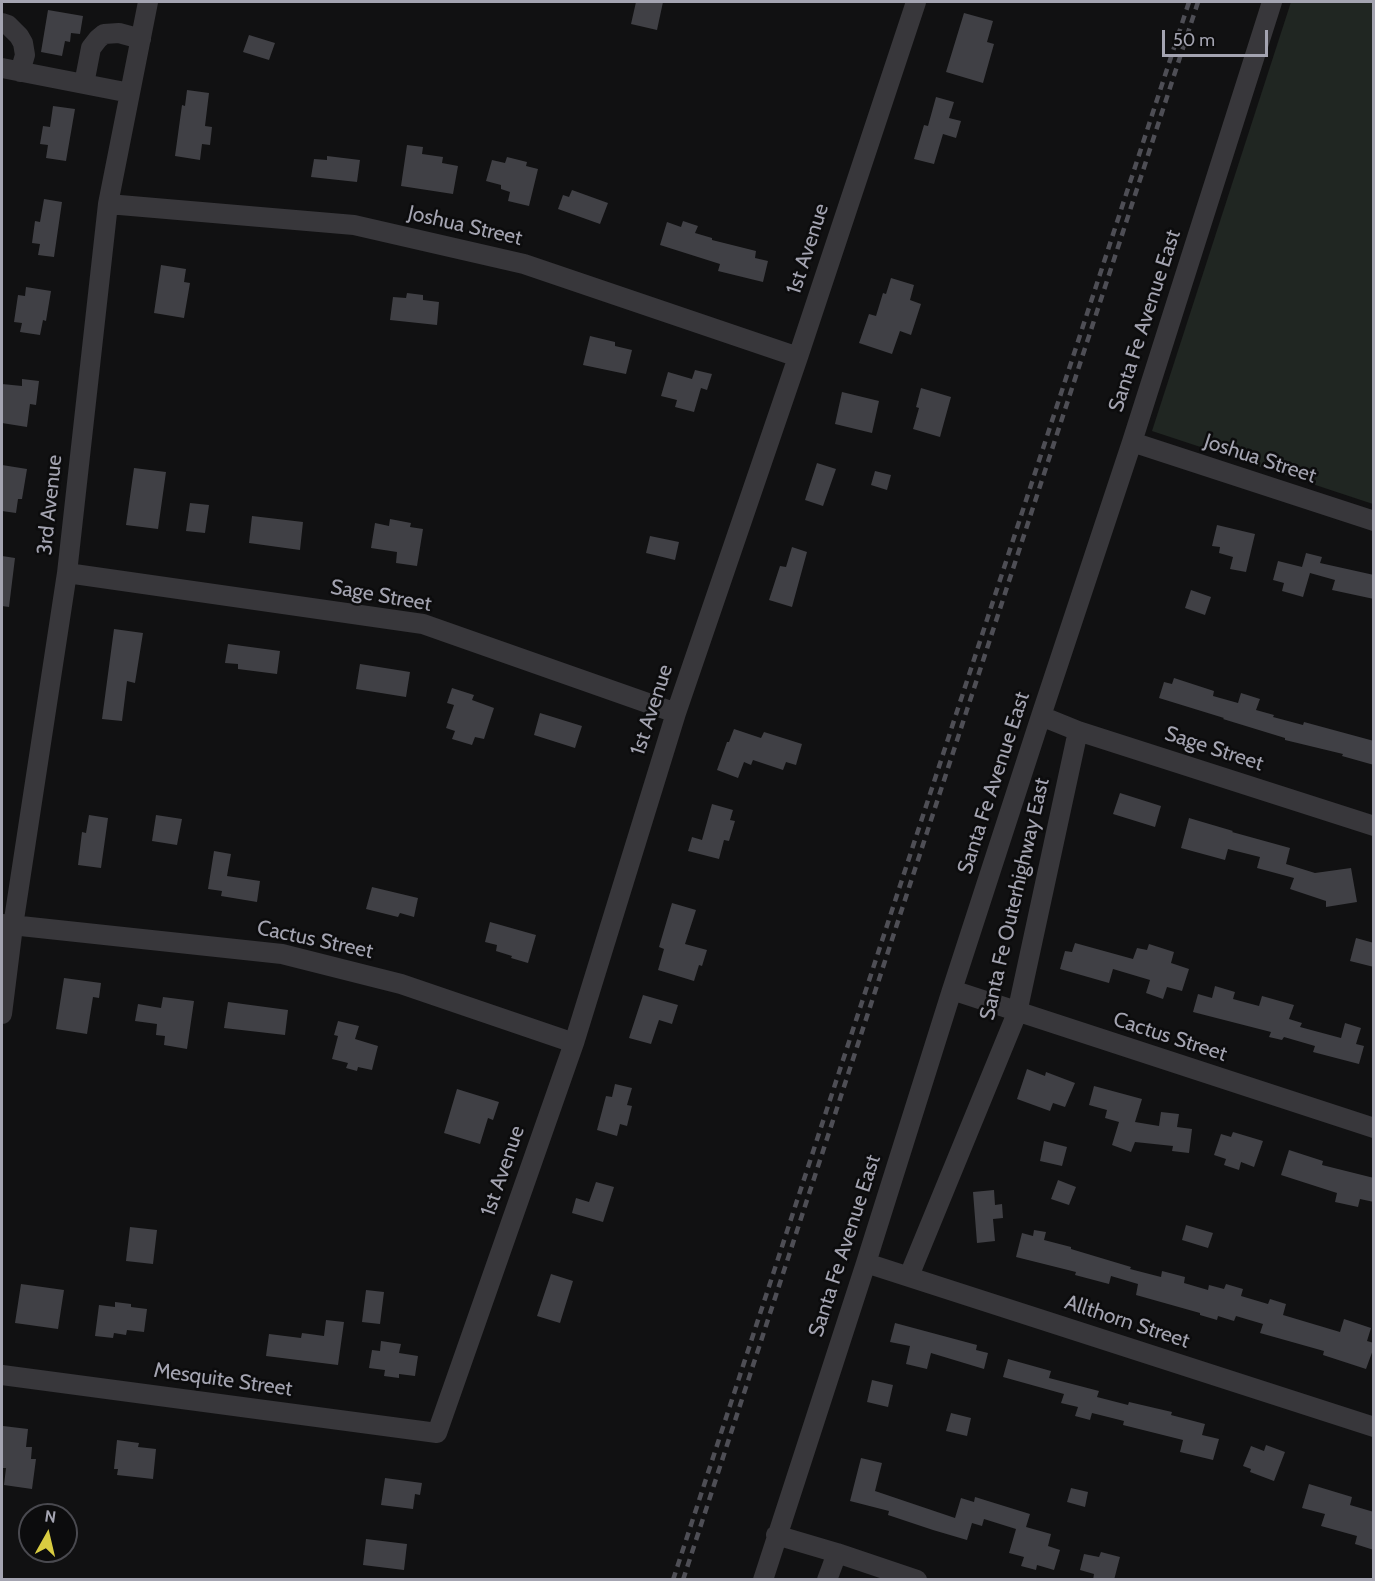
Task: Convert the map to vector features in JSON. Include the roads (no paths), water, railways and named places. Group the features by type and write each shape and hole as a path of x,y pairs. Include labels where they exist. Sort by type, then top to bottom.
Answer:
{"street":[{"name":"3rd Avenue","path":"2,1014 7,925 67,573 108,204 148,2"},
{"name":"1st Avenue","path":"437,1433 574,1043 676,713 916,2"},
{"name":"Santa Fe Avenue East","path":"763,1580 952,990 1132,442 1272,2"},
{"path":"2,23 8,25 24,44 26,55 11,70"},
{"path":"84,84 91,48 104,34 119,33 141,39"},
{"path":"11,70 130,93"},
{"name":"Joshua Street","path":"108,204 354,225 524,264 798,357"},
{"name":"Joshua Street","path":"1132,442 1374,521"},
{"name":"Sage Street","path":"67,573 423,624 676,713"},
{"name":"Sage Street","path":"1041,716 1374,826"},
{"name":"Santa Fe Outerhighway East","path":"909,1276 1017,1012 1078,730"},
{"name":"Cactus Street","path":"7,925 282,954 401,984 574,1043"},
{"name":"Cactus Street","path":"952,990 1374,1128"},
{"name":"Allthorn Street","path":"866,1263 1374,1428"},
{"name":"Mesquite Street","path":"2,1376 437,1433"},
{"path":"776,1535 917,1580"},
{"path":"827,1580 837,1553"}],"railway":[{"path":"673,1580 1189,2"},
{"path":"683,1580 1198,2"}]}
